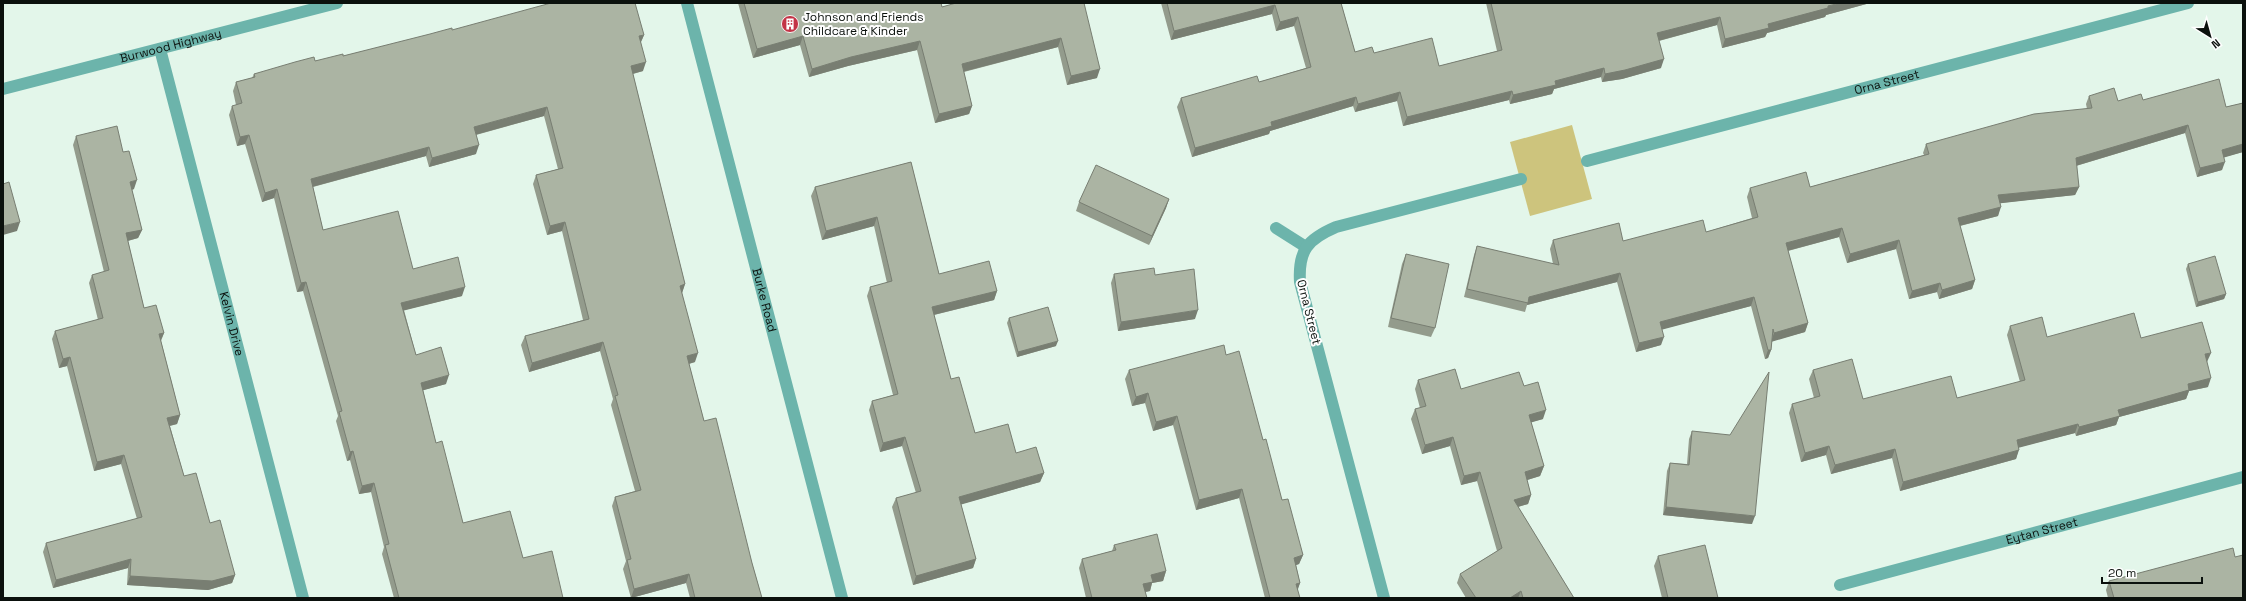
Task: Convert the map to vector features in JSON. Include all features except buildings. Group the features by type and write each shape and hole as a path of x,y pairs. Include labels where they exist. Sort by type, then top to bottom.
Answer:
{"street":[{"name":"Burwood Highway","path":"3,89 337,3"},
{"name":"Burke Road","path":"687,3 842,598"},
{"name":"Orna Street","path":"1586,161 2188,3"},
{"name":"Kelvin Drive","path":"160,49 303,598"},
{"path":"1276,228 1306,247 1312,240 1336,227 1521,179"},
{"name":"Orna Street","path":"1306,247 1299,268 1300,282 1384,598"},
{"name":"Eytan Street","path":"1840,585 2243,477"}],"shaded area":[{"path":"1572,125 1592,199 1530,216 1510,142"}],"place":[{"name":"Johnson and Friends Childcare & Kinder","path":"790,24"}]}
